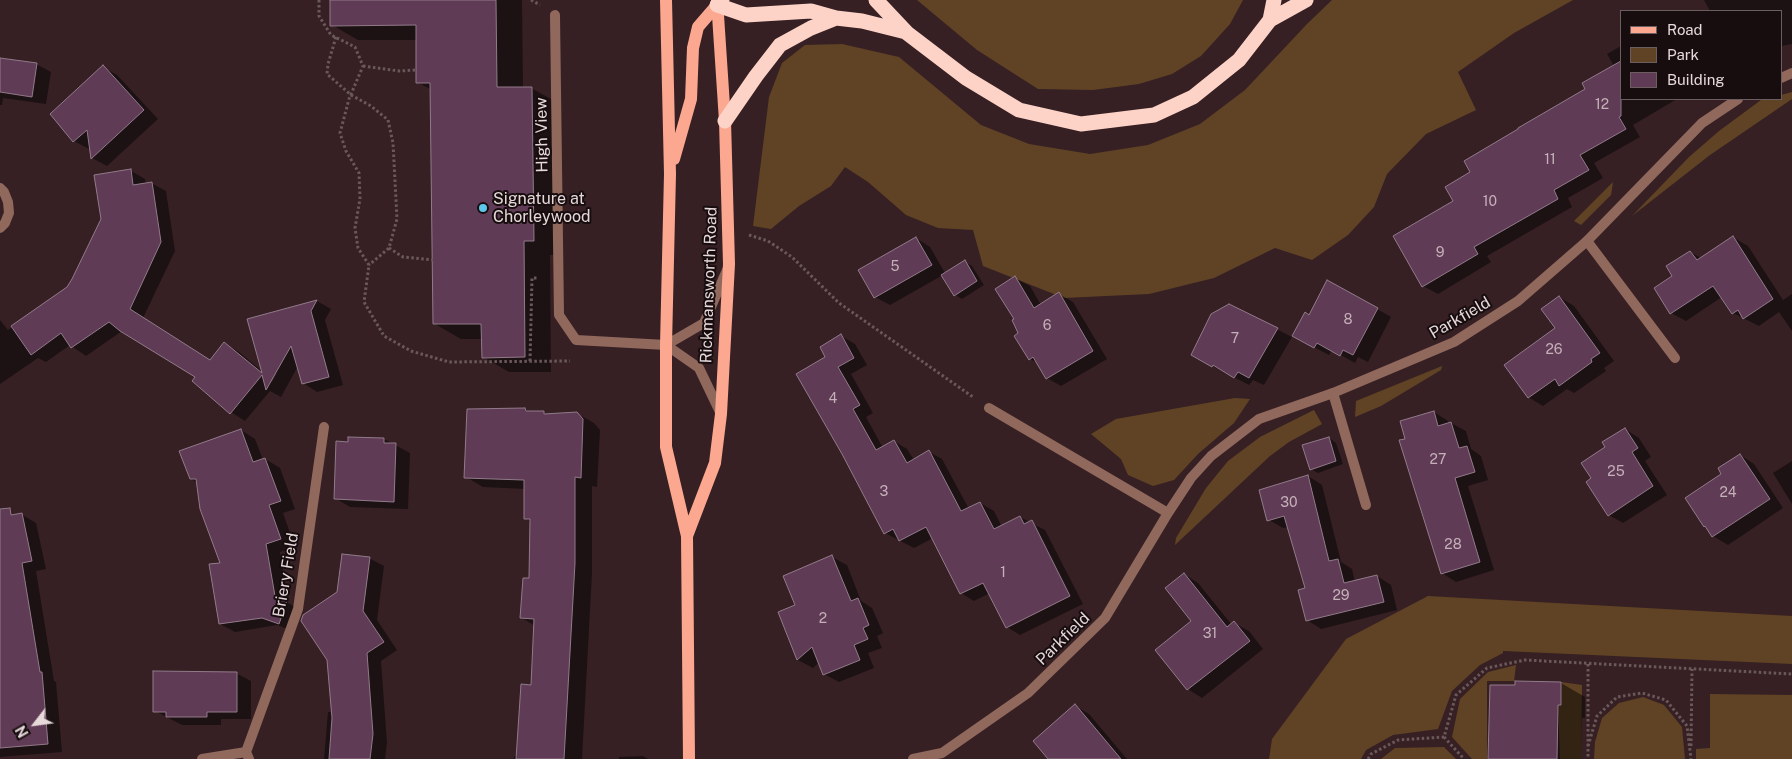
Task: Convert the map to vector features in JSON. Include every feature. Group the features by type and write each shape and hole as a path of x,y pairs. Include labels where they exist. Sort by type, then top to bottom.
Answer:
{"highway":[{"path":"876,0 907,33 966,78 1019,110 1081,124 1154,115 1193,97 1239,60 1270,20 1306,0"},
{"path":"1270,20 1274,0"},
{"path":"716,1 746,15 811,11 836,18 862,21 907,33"},
{"path":"725,121 780,45 811,28 836,18"}],"main road":[{"name":"Rickmansworth Road","path":"666,0 670,174 666,447 687,536 689,759"},
{"name":"Rickmansworth Road","path":"687,536 714,463 720,414 729,264 725,121 716,1"},
{"path":"670,174 691,99 693,48 698,27 716,1"}],"street":[{"name":"High View","path":"555,15 559,315 576,340"},
{"name":"Parkfield","path":"913,759 943,756 1028,693 1106,618 1168,513 1191,478 1211,456 1259,419 1334,393 1454,342 1518,300 1587,241 1702,123 1736,100"},
{"path":"0,188 8,202 9,213 0,228"},
{"path":"1587,241 1675,358"},
{"path":"666,345 704,323 729,264"},
{"path":"576,340 666,345 698,368 720,414"},
{"path":"1334,393 1366,506"},
{"path":"990,408 1168,513"},
{"name":"Briery Field","path":"202,759 248,756 298,609 324,427"}],"path":[{"path":"319,0 319,16 331,35 355,47 363,66 351,95 340,133 346,151 359,173 360,198 355,228 358,248 369,265 364,302 384,336 411,351 449,362 570,361 576,340"},
{"path":"336,37 327,74 351,95 371,106 388,120 393,143 397,220 389,248 369,265"},
{"path":"363,66 416,70"},
{"path":"729,229 768,241 792,257 839,303 990,408"},
{"path":"389,248 403,257 433,260"},
{"path":"1444,737 1456,695 1487,668 1525,660 1792,674"},
{"path":"1588,664 1588,759"},
{"path":"1691,759 1692,669"},
{"path":"1588,746 1597,716 1617,697 1642,693 1666,700 1687,726 1691,759"},
{"path":"1368,759 1370,754 1398,740 1444,737"},
{"path":"1444,737 1464,759"}],"green space":[{"path":"917,0 1243,0 1230,24 1201,56 1172,74 1139,84 1093,90 1038,89 977,50"},
{"path":"1332,0 1573,0 1514,33 1458,72 1476,110 1426,134 1387,174 1374,207 1348,235 1312,260 1275,248 1214,278 1149,294 1064,298 983,266 973,230 938,228 906,215 868,182 845,167 831,186 799,206 771,229 753,226 769,97 782,63 805,45 842,44 899,57 981,125 1029,144 1090,154 1148,145 1200,124 1245,90"},
{"path":"1792,92 1792,99 1710,155 1632,216 1689,157 1719,131 1761,100 1782,100 1782,95"},
{"path":"1613,182 1611,195 1581,225 1574,221"},
{"path":"1442,366 1441,370 1381,406 1355,417 1356,401"},
{"path":"1235,398 1250,399 1234,423 1198,454 1174,480 1153,486 1128,475 1121,459 1091,434 1116,419"},
{"path":"1314,410 1322,424 1289,442 1270,456 1175,545 1176,538 1206,488 1228,461 1260,437"},
{"path":"1428,596 1792,616 1792,664 1503,651 1503,653 1480,665 1452,691 1438,729 1393,735 1366,750 1361,759 1269,759 1272,739 1346,639"},
{"path":"1516,665 1514,681 1487,681 1487,759 1472,759 1452,737 1460,699 1488,672"},
{"path":"1561,682 1582,685 1581,759 1560,759 1558,705 1561,705"},
{"path":"1710,694 1792,695 1792,759 1696,759 1696,749 1710,748"},
{"path":"1643,697 1664,705 1682,727 1685,759 1594,759 1595,742 1602,718 1619,703"},
{"path":"1444,747 1456,759 1381,759 1395,748"}],"building":[{"name":"Signature at Chorleywood","path":"330,0 496,0 497,87 532,87 534,241 524,241 525,357 482,358 481,324 433,324 430,83 416,83 416,25 330,26"},
{"path":"0,58 37,63 32,97 0,92"},
{"path":"1620,62 1621,116 1619,117 1626,129 1580,155 1589,170 1554,190 1558,199 1474,247 1478,254 1422,287 1393,236 1453,201 1445,187 1470,172 1464,161 1585,89 1582,83"},
{"path":"103,65 144,110 91,159 87,130 73,142 50,114"},
{"path":"131,169 133,185 152,182 161,242 130,309 210,360 224,342 262,373 247,319 317,300 311,311 329,377 302,384 291,346 266,390 262,375 230,414 192,381 195,377 120,331 109,322 71,348 61,333 31,355 11,326 67,287 72,279 101,219 94,175"},
{"path":"1733,236 1773,299 1743,319 1738,310 1732,314 1713,286 1670,314 1654,288 1672,276 1666,266 1690,251 1697,260"},
{"path":"916,237 932,265 874,298 858,270"},
{"path":"965,260 977,281 954,296 941,275"},
{"path":"1015,276 1034,308 1059,292 1093,351 1046,379 1033,357 1029,360 1014,336 1018,333 1012,320 1014,319 995,289"},
{"path":"1327,280 1378,308 1353,355 1343,350 1340,356 1317,343 1314,348 1292,336 1305,312 1309,315"},
{"path":"1559,296 1600,353 1591,359 1592,362 1559,386 1555,379 1528,398 1504,365 1555,328 1541,309"},
{"path":"1229,304 1278,328 1249,378 1238,372 1234,378 1213,365 1212,367 1191,355 1211,314"},
{"path":"841,334 854,358 838,367 860,405 853,409 876,450 894,440 907,463 929,450 961,511 980,502 994,529 1020,516 1024,524 1032,520 1070,596 1006,628 983,583 960,594 926,527 899,541 893,529 884,534 842,454 796,374 825,357 820,347"},
{"path":"525,408 526,411 544,411 544,414 577,412 583,419 581,478 575,477 575,563 564,759 516,759 521,684 531,685 534,619 520,618 523,578 529,578 530,519 524,519 524,480 464,478 467,409"},
{"path":"1434,411 1438,426 1451,422 1459,448 1467,446 1475,472 1455,478 1480,562 1441,574 1399,440 1405,439 1400,421"},
{"path":"1625,428 1638,448 1632,452 1653,486 1608,516 1586,482 1591,478 1581,463 1605,447 1602,442"},
{"path":"241,429 253,462 265,458 281,501 269,505 281,539 266,544 275,596 287,601 279,624 262,618 219,624 209,564 220,563 200,509 196,479 190,479 179,451"},
{"path":"348,437 384,438 384,443 396,443 394,502 334,499 336,441 348,442"},
{"path":"1329,437 1336,461 1310,470 1302,445"},
{"path":"1740,454 1770,499 1712,537 1685,498 1721,474 1718,468"},
{"path":"1308,475 1329,561 1338,559 1344,583 1377,575 1384,602 1306,621 1298,590 1305,588 1284,516 1267,521 1259,490"},
{"path":"10,508 11,515 22,513 32,561 22,563 40,672 42,672 48,744 0,748 0,509"},
{"path":"342,554 370,557 363,611 384,642 367,653 373,734 370,759 329,759 332,718 327,660 301,621 303,615 337,592"},
{"path":"832,555 851,601 858,598 869,625 863,628 868,639 854,645 860,660 823,675 812,647 797,660 778,612 795,605 783,576"},
{"path":"1184,573 1227,627 1234,621 1250,641 1187,690 1155,650 1191,621 1165,588"},
{"path":"153,671 237,672 237,712 207,712 207,717 166,717 166,712 153,712"},
{"path":"1515,681 1561,682 1561,705 1558,705 1557,759 1488,759 1490,685 1515,685"},
{"path":"1075,704 1121,759 1048,759 1033,741"}],"place":[{"name":"Signature at Chorleywood","path":"483,208"}]}
